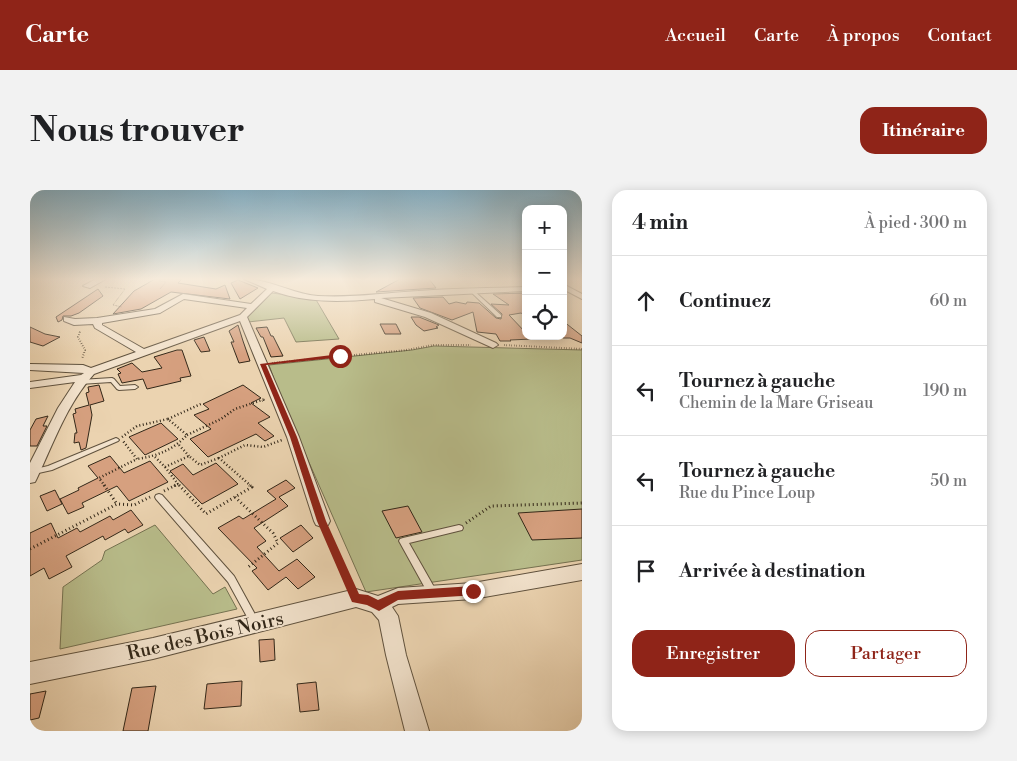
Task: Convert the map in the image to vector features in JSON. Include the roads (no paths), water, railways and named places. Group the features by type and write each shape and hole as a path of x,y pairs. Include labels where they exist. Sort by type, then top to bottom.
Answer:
{"street":[{"path":"67,319 74,322 99,320 157,310 171,304"},
{"path":"236,304 254,307"},
{"path":"30,384 84,375 243,317 256,304"},
{"path":"391,304 428,315 493,345"},
{"path":"243,317 293,437 322,521"},
{"path":"99,320 98,326 144,353"},
{"path":"30,367 84,375"},
{"path":"32,475 68,401 84,375"},
{"path":"417,731 396,655 388,616 379,606 388,599 398,596 481,590 582,572"},
{"name":"Rue des Bois Noirs","path":"30,673 80,664 256,624 356,598 368,600 379,606"}],"lane":[{"path":"486,304 499,316"},
{"path":"84,375 112,380 119,388 135,387"},
{"path":"32,475 116,440"},
{"path":"159,497 231,579 256,624"},
{"path":"434,594 403,541 459,528"}]}
